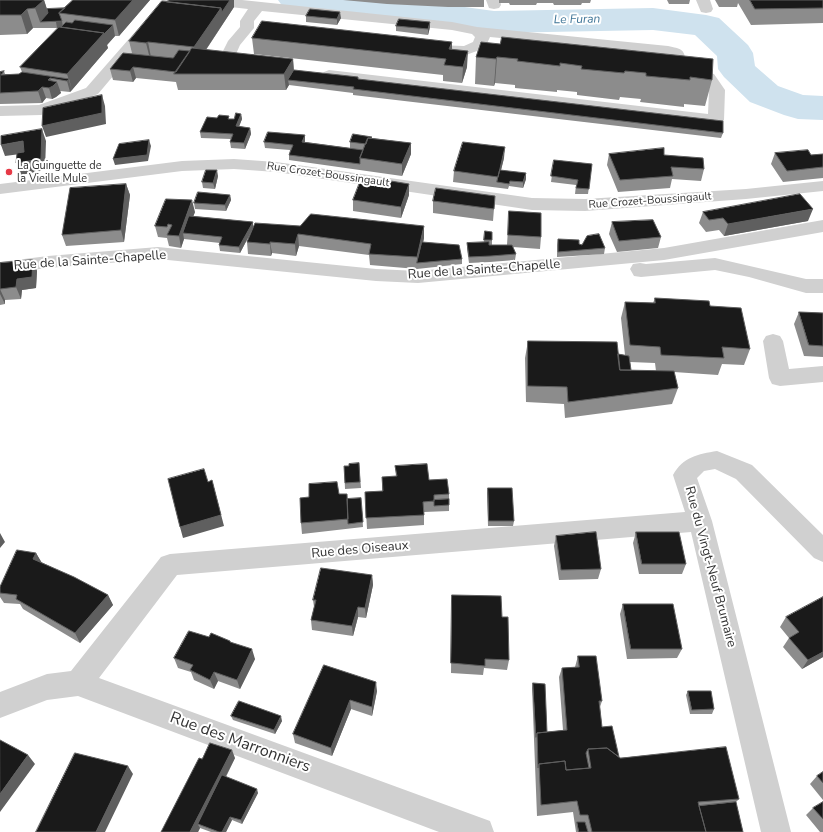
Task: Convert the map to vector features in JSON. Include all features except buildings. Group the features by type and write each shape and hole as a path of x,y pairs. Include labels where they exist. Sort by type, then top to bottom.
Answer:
{"street":[{"path":"0,111 40,110 92,90 170,0"},
{"path":"204,0 452,26 477,31 668,50 677,53 678,62 672,70"},
{"path":"258,6 247,21 247,28 233,44 228,55 237,62 267,67"},
{"path":"247,28 263,31"},
{"path":"474,49 480,45 483,36 477,31"},
{"path":"420,47 466,51 474,49 489,50"},
{"path":"313,73 716,120 717,90 709,77 672,70 642,68"},
{"name":"Rue Crozet-Boussingault","path":"0,189 175,167 234,164 276,167 532,204 585,205 746,194 823,186"},
{"name":"Rue de la Sainte-Chapelle","path":"0,268 48,262 158,253 376,275 418,277 664,254 823,226"},
{"path":"633,257 641,271 715,264 806,286 823,286"},
{"path":"772,341 780,378 823,374"},
{"name":"Rue du Vingt-Neuf Brumaire","path":"776,832 700,521 686,475 698,463 717,460 744,472 823,551"},
{"name":"Rue des Oiseaux","path":"78,683 170,565 700,521"},
{"name":"Rue des Marronniers","path":"0,705 46,687 78,683 478,832"}],"waterway":[{"name":"Le Furan","path":"295,0 450,15 494,22 653,19 706,26 735,53 737,69 764,94 798,107 823,108"}],"place":[{"name":"La Guinguette de la Vieille Mule","path":"9,172"}]}
